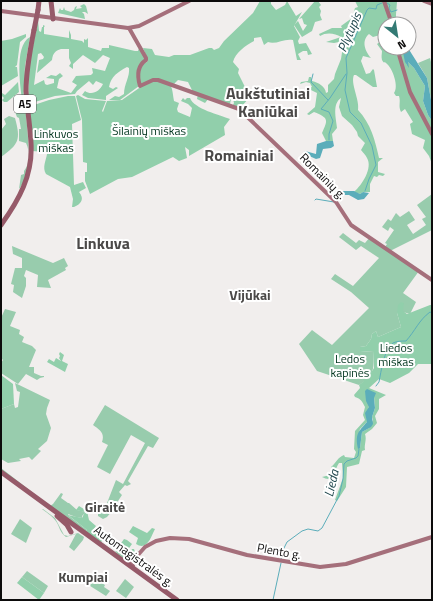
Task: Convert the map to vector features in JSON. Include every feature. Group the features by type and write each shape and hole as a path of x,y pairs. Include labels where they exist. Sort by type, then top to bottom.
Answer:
{"highway":[{"path":"51,1 52,17"},
{"name":"A5","path":"1,224 19,197 25,193 24,186 30,149 25,100 25,76 39,2"},
{"name":"Automagistralės g.","path":"1,474 174,600"},
{"name":"Automagistralės g.","path":"1,474 179,600"},
{"path":"42,505 67,525 71,532"},
{"path":"93,539 131,564"}],"main road":[{"path":"1,11 129,29 141,25 189,1"},
{"path":"424,1 432,4"},
{"path":"385,2 389,16"},
{"name":"Romainių g.","path":"129,29 146,58 146,60 138,68 140,86 157,79 239,110 336,202 351,225 432,280"},
{"path":"398,56 404,68 410,92 432,134"},
{"name":"Plento g.","path":"131,564 148,545 158,540 170,538 189,539 247,556 320,567 346,564 432,537"},
{"path":"131,564 179,600"}],"green space":[{"path":"260,1 271,1 271,4 276,10 285,5 287,1 296,16 302,12 294,26 300,37 298,41 299,44 306,43 312,54 308,55 307,51 303,51 298,54 301,60 297,60 293,40 274,43 268,42 264,45 261,37 254,38 254,41 238,52 233,62 239,69 238,73 250,97 241,107 239,108 233,105 233,99 231,99 230,104 209,98 205,103 197,99 198,94 193,92 188,82 178,80 174,84 162,80 141,85 140,65 148,60 143,48 152,49 155,55 169,57 174,55 190,55 209,48 214,50 219,48 224,41 253,13"},
{"path":"315,1 318,1 321,5 319,7 322,20 315,22 312,31 302,37 294,25 298,21 303,31 307,25 304,24 302,18 299,19"},
{"path":"355,1 397,2 396,16 377,16 377,36 373,37 369,34 365,40 367,52 371,58 363,56 361,61 366,74 370,73 373,69 374,70 377,87 373,87 356,75 354,75 353,78 358,101 358,110 369,127 379,158 383,158 378,162 378,172 385,174 383,176 374,176 370,184 370,192 363,192 360,194 354,192 366,176 369,167 366,156 361,150 365,143 358,136 352,125 342,116 339,107 341,98 336,104 335,116 337,128 332,134 333,141 326,141 322,133 326,122 325,118 314,112 309,115 307,114 315,107 317,93 311,90 303,94 303,91 312,87 310,83 306,82 300,84 301,82 308,81 309,77 311,77 312,81 321,85 326,93 328,92 328,85 334,79 341,59 343,46 339,42 326,42 341,37 339,36 328,34 320,36 319,34 332,28 342,28 341,26 352,18 355,8 358,7"},
{"path":"84,4 88,14 82,12 85,19 58,13 60,8 63,10 64,7 65,10 71,12 77,6 76,9 82,8 80,6"},
{"path":"38,20 39,31 41,32 43,25 45,26 44,34 69,38 69,30 71,39 82,41 84,43 84,39 86,40 88,38 88,47 101,51 102,48 109,48 109,45 135,51 138,51 139,48 146,58 140,64 139,86 120,100 109,100 115,96 119,97 124,94 129,71 129,68 127,67 111,80 109,87 113,89 116,87 118,88 106,96 106,100 88,98 82,95 85,91 90,93 96,92 103,84 96,81 93,85 89,81 75,94 55,96 28,104 29,66","holes":["61,49 69,49 69,58 71,63 69,66 73,69 73,64 83,55 95,63 103,55 110,58 105,71 92,68 93,73 91,75 76,76 72,82 77,85 71,93 57,88 59,79 63,76 60,73 56,76 51,75 46,78 54,79 54,83 47,85 45,84 44,80 34,85 38,54 41,53 44,57 43,59 39,60 37,73 52,60 56,52"]},
{"path":"26,34 26,37 20,42 17,65 15,67 17,67 18,76 1,86 1,41"},
{"path":"30,37 25,66 23,107 19,69 21,49"},
{"path":"382,56 404,56 407,65 408,62 414,68 425,86 423,101 432,121 432,164 429,156 423,148 425,140 412,134 410,124 413,122 405,109 401,112 399,96 396,96 394,93 396,83 393,74 389,66 382,60"},
{"path":"27,57 24,86 24,94 23,82"},
{"path":"430,58 432,66 432,105 427,78 418,63"},
{"name":"Šilainių miškas","path":"153,80 170,85 174,101 179,103 177,109 178,112 190,117 192,108 188,104 181,101 183,98 185,100 190,98 192,102 202,108 230,119 224,127 225,135 189,156 189,150 185,147 187,158 179,161 173,157 132,177 118,179 90,194 85,181 87,163 83,162 82,120 76,96 78,95 85,99 106,101 102,111 103,112 107,101 122,100"},
{"path":"18,82 19,92 7,102 4,102 2,100 4,98 1,95 1,87 2,93 5,95"},
{"name":"Linkuvos miškas","path":"68,96 75,96 81,120 72,124 74,185 83,182 86,188 79,192 82,199 79,204 74,207 72,207 73,199 70,187 46,174 44,166 47,154 45,152 32,151 28,107"},
{"path":"25,107 29,153 26,143 19,141 19,129 21,129 19,118 15,112"},
{"path":"9,116 15,118 18,137 12,149 1,157 1,130 6,124 4,119"},
{"path":"28,162 25,180 19,189 21,175 24,174"},
{"name":"Ledos kapinės","path":"432,194 432,230 390,251 419,271 403,293 416,302 410,314 403,312 403,309 397,313 401,327 378,337 376,331 372,334 371,339 366,346 360,347 360,352 373,351 373,367 371,375 359,385 317,371 299,344 312,330 332,345 369,308 351,292 331,279 335,274 353,286 379,258 361,246 356,250 339,237 343,233 356,243 359,240 365,243 370,237 385,247 387,244 385,243 394,230 390,227 388,231 382,227 388,219 391,221 396,213 400,217 409,211 415,220 407,225 413,234 426,225 422,219 426,217 417,205"},
{"path":"12,246 53,263 64,258 68,266 65,268 66,270 48,280 51,288 37,287 38,275 26,270 24,276 26,278 26,286 22,298 13,292 14,285 11,284 15,268 22,268 22,258 13,254"},
{"name":"Liedos miškas","path":"401,302 404,303 403,311 407,314 432,305 432,364 418,364 409,373 390,383 379,379 369,388 386,395 379,399 379,409 375,416 377,423 365,434 365,450 362,451 359,464 347,467 346,487 337,501 335,500 343,478 342,463 339,463 332,477 326,479 322,477 330,475 333,471 331,467 340,457 344,455 345,457 354,458 356,452 354,449 355,431 365,420 363,415 365,407 361,400 354,395 360,388 359,385 364,381 362,376 369,376 374,368 373,351 360,352 360,347 366,346 371,339 372,334 376,331 378,337 401,327 397,313 398,305","holes":["374,397 375,408 372,417 373,420 369,428 362,432 360,448 357,442 360,429 367,422 369,406"]},
{"path":"5,309 16,312 10,326 20,330 19,334 24,337 22,342 32,346 36,350 29,367 34,367 34,373 44,377 37,380 26,374 18,384 1,373 1,363 3,360 1,358 1,318"},
{"path":"60,352 64,355 62,361 68,364 65,372 47,362 49,359 54,362 56,358 61,361 59,358"},
{"path":"1,375 13,384 14,404 1,409"},
{"path":"15,383 50,400 46,414 51,428 47,441 38,449 41,451 32,460 29,457 19,459 21,461 8,463 1,459 1,409 14,404 15,408 18,407 20,392 17,391"},
{"path":"105,405 159,438 153,448 148,446 128,481 131,484 127,486 125,485 119,492 122,495 116,504 112,502 108,507 113,510 103,519 98,516 98,513 107,503 116,480 123,484 145,443 131,435 110,474 97,467 108,445 102,442 103,436 100,430 93,425"},
{"path":"1,468 50,506 61,493 63,494 61,498 77,510 86,512 82,518 68,514 69,516 87,530 86,532 116,553 117,551 124,558 115,554 10,478 1,471"},
{"path":"79,506 87,511 89,520 96,526 93,530 104,539 101,542 86,532 87,530 68,515 82,518 85,512 76,510"},
{"path":"42,509 55,518 64,535 57,522"},
{"path":"20,519 32,528 26,543 11,534"},
{"path":"133,526 147,533 152,528 155,529 148,542 143,546 136,544 138,538 129,532"},
{"path":"78,533 84,537 74,551 69,547 76,534 66,537 64,535 68,536"},
{"path":"124,539 132,544 124,555 130,554 132,549 134,549 135,552 138,551 130,562 122,557 118,551 115,552"},
{"path":"27,571 48,586 44,593 22,577"},
{"path":"22,577 44,593 39,600 17,583"},
{"path":"92,577 105,585 104,587 110,591 106,596 87,584"},
{"path":"125,579 134,587 126,598 116,591"}],"water":[{"path":"404,56 413,56 427,78 432,105 432,121 423,101 425,86 414,68 408,62 409,68 405,62"},
{"path":"326,141 333,141 334,146 323,149 320,158 316,159 307,155 302,158 305,151 316,154 317,144"},
{"path":"341,191 354,191 360,194 363,192 369,193 364,199 358,200 349,195 344,195 337,199 336,194"},
{"path":"367,389 376,393 374,398 375,408 372,417 373,424 371,427 362,432 360,448 358,449 358,434 367,422 365,413 369,407 366,401 365,391"}],"waterway":[{"name":"Plytupis","path":"365,191 376,165 372,146 361,123 350,112 345,90 347,73 346,58 367,10 369,8 376,9 377,5 382,3"},
{"name":"Plytupis","path":"387,3 390,5 389,8 391,12 397,10"},
{"path":"313,74 311,82 328,100"},
{"path":"329,140 329,134 333,121 329,112 321,109 346,74"},
{"name":"Plytupis","path":"315,200 334,202"},
{"name":"Lieda","path":"376,386 379,382 383,361 390,346 395,342 406,341 423,318 430,312 432,313"},
{"name":"Lieda","path":"281,560 287,542 302,531 308,529 318,531 322,528 339,496 343,479 344,464 347,461 356,458 358,456 359,449"},
{"name":"Lieda","path":"273,600 281,563"}],"district":[{"name":"Aukštutiniai Kaniūkai","path":"268,102"},
{"name":"Romainiai","path":"239,155"},
{"name":"Linkuva","path":"103,243"},
{"name":"Vijūkai","path":"250,294"},
{"name":"Giraitė","path":"105,506"},
{"name":"Kumpiai","path":"83,576"}]}
